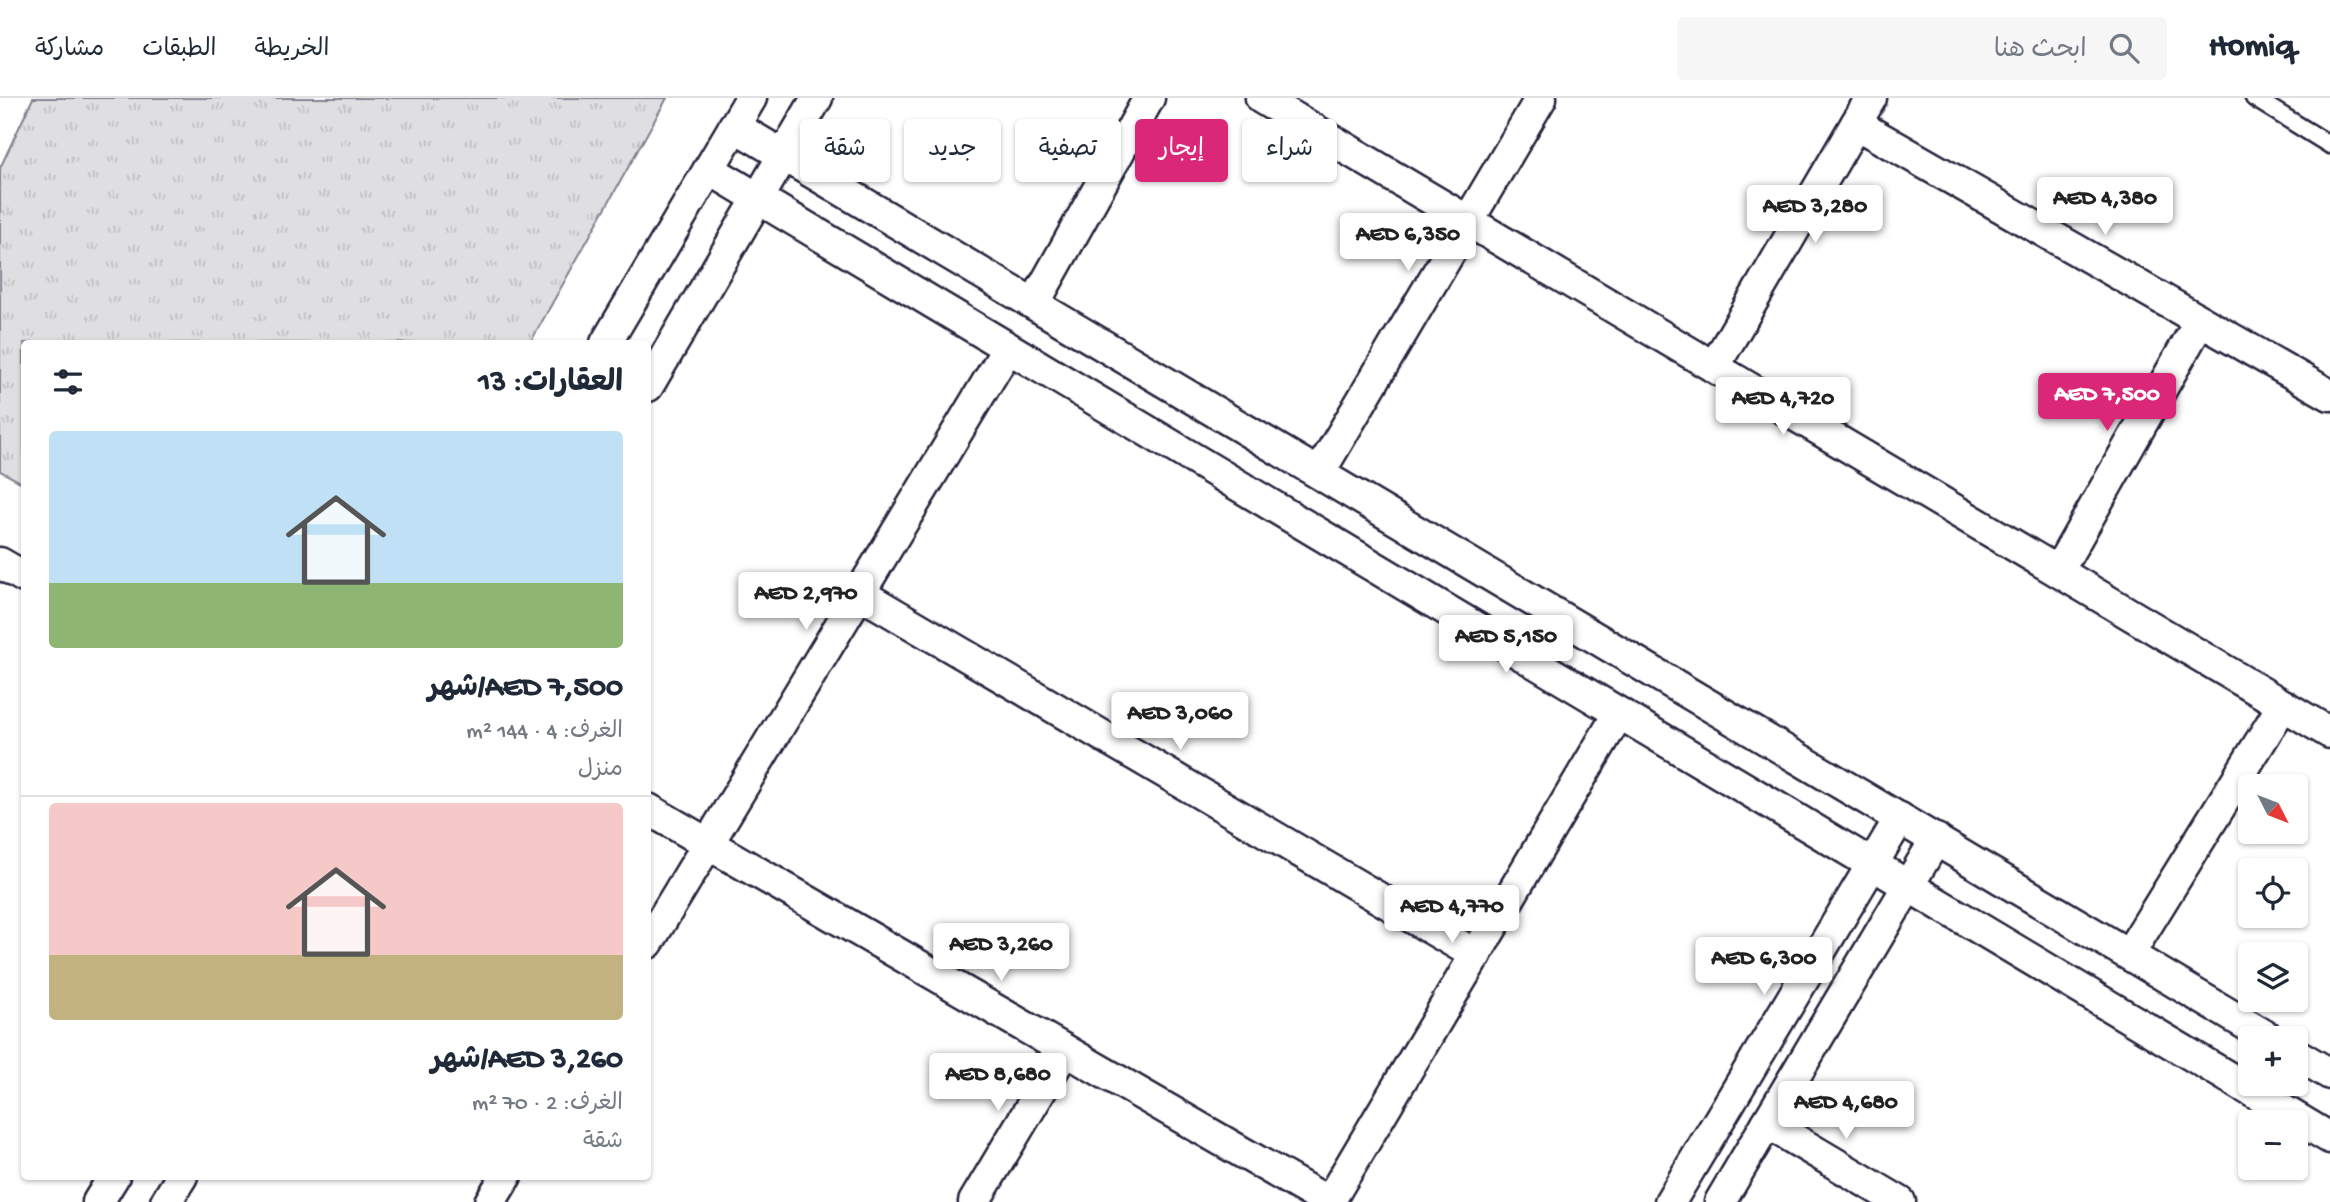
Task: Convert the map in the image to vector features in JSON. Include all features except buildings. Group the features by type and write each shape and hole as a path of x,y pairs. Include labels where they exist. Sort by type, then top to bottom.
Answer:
{"street":[{"path":"608,340 751,98"},
{"path":"651,381 817,98"},
{"path":"1034,304 1149,98"},
{"path":"1261,98 2330,733"},
{"path":"1319,473 1541,98"},
{"path":"1714,368 1871,98"},
{"path":"1856,124 2330,395"},
{"path":"734,126 2249,1026"},
{"path":"709,169 2330,1138"},
{"path":"2058,571 2200,321"},
{"path":"651,938 1008,348"},
{"path":"0,563 21,575"},
{"path":"859,593 1476,954"},
{"path":"2129,954 2283,705"},
{"path":"651,810 1329,1202 1619,713"},
{"path":"1670,1202 1900,818"},
{"path":"1720,1202 1936,839"},
{"path":"974,1202 1065,1049"},
{"path":"2308,1061 2330,1074"},
{"path":"1767,1123 1900,1202"},
{"path":"98,1202 112,1180"},
{"path":"166,1202 180,1180"},
{"path":"491,1202 504,1180"}],"lane":[{"path":"2254,98 2330,145"}],"green space":[{"path":"33,98 667,98 532,340 21,340 21,482 0,471 0,168"}]}
